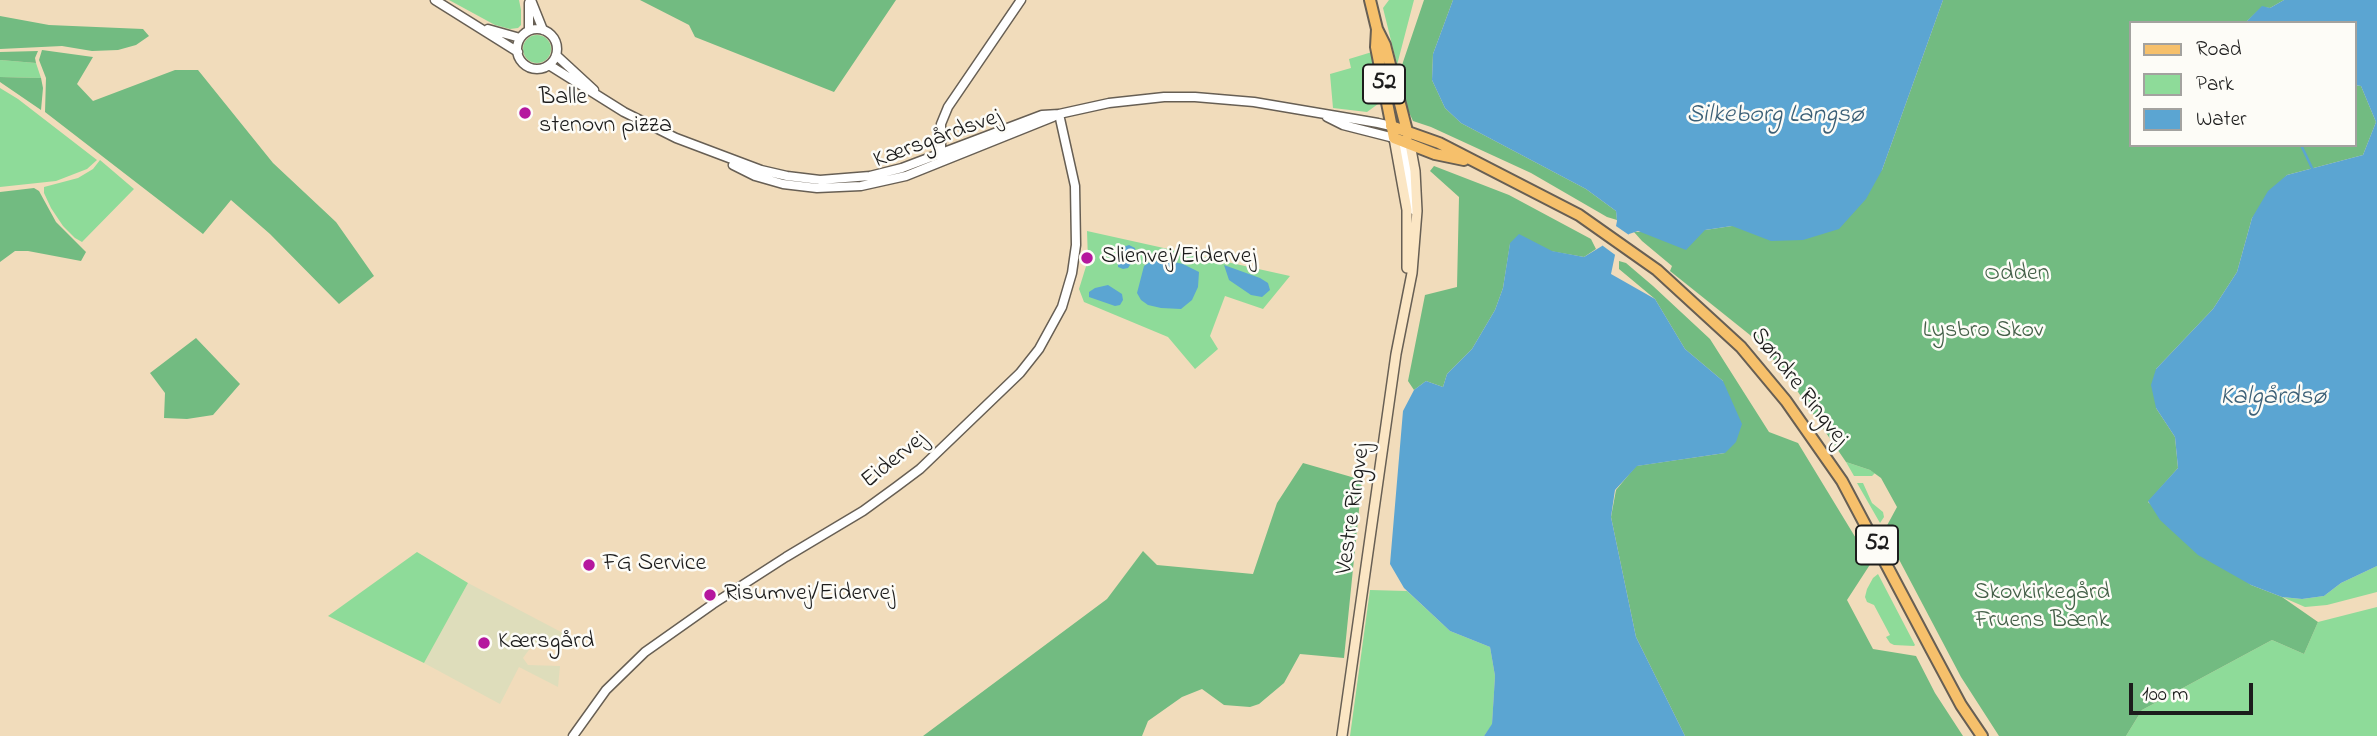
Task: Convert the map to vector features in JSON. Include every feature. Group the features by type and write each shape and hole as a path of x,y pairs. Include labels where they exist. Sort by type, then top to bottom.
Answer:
{"main road":[{"name":"52","path":"1370,0 1377,29 1385,45 1400,135"},
{"name":"52","path":"1377,29 1376,47 1400,135"},
{"name":"Søndre Ringvej","path":"1400,135 1435,154 1477,163 1549,198 1631,250 1725,331 1786,401 1842,481 1949,682 1982,736"},
{"name":"Vestre Ringvej","path":"1342,736 1412,273 1416,223 1415,172 1400,135"},
{"name":"Vestre Ringvej","path":"1400,135 1407,210 1408,287"}],"street":[{"path":"435,0 517,52 524,64 536,69 549,65 556,55 555,39 543,30 530,0"},
{"path":"529,30 530,0"},
{"path":"941,158 941,124 948,107 1021,0"},
{"path":"475,24 520,38"},
{"path":"517,52 520,38 529,30 543,30"},
{"name":"Kærsgårdsvej","path":"556,55 607,102"},
{"name":"Kærsgårdsvej","path":"549,65 646,125 707,151 761,170 820,180 870,176 941,158 1006,127 1042,115 1122,101 1195,97 1254,102 1324,115 1345,116 1400,135"},
{"name":"Eidervej","path":"573,736 606,690 645,652 678,627 786,557 863,512 897,487 920,469 1020,373 1039,349 1062,307 1076,245 1075,186 1059,114"},
{"name":"Kærsgårdsvej","path":"1324,115 1343,125 1400,135"}],"shaded area":[{"name":"Kærsgård","path":"468,583 563,633 563,644 534,643 523,658 528,665 560,666 558,687 519,667 500,704 424,663"}],"green space":[{"path":"449,0 519,0 521,25 510,29 495,25"},
{"path":"640,0 896,0 834,92 695,37 689,25"},
{"path":"1389,0 1414,0 1397,65 1383,8"},
{"path":"1424,0 1453,0 1433,54 1432,80 1445,108 1461,123 1586,189 1616,211 1617,220 1607,217 1531,173 1413,121 1407,108 1401,68"},
{"name":"Lysbro Skov","path":"1943,0 2284,0 2270,8 2262,7 2247,21 2128,21 2128,147 2356,147 2356,85 2361,86 2376,122 2363,155 2287,175 2252,218 2237,272 2213,309 2156,369 2156,408 2175,437 2178,468 2148,502 2251,585 2282,597 2318,622 2304,654 2272,640 2142,710 2126,736 1999,736 1961,677 1884,531 1897,507 1881,478 1870,470 1846,462 1783,370 1750,335 1670,271 1672,266 1634,232 1705,230 1732,226 1882,170"},
{"path":"0,16 49,25 143,29 149,36 136,45 118,50 92,51 62,46 0,49"},
{"path":"537,35 547,39 551,49 547,59 537,63 527,59 523,49 527,39"},
{"path":"42,50 93,57 77,84 93,101 175,70 198,70 273,163 336,222 374,276 339,304 270,234 231,200 203,234 45,112 46,78 39,60"},
{"path":"38,51 36,63 0,60 0,52"},
{"path":"1372,52 1378,104 1367,112 1333,108 1330,74 1351,68 1349,59"},
{"path":"0,60 36,63 41,78 0,77"},
{"path":"0,77 41,78 41,110 0,82"},
{"path":"0,88 97,160 87,169 56,181 0,187"},
{"path":"100,160 134,189 82,242 63,226 51,208 44,187 78,178 93,169"},
{"path":"1434,166 1509,195 1591,239 1596,249 1584,257 1510,244 1503,288 1495,310 1472,349 1447,374 1443,387 1426,381 1414,390 1408,381 1425,295 1457,287 1459,197 1430,171"},
{"path":"34,188 39,191 56,222 86,252 81,261 15,251 0,262 0,192"},
{"path":"1087,231 1290,276 1263,309 1225,296 1210,336 1218,349 1195,369 1168,337 1084,302 1079,289 1088,260"},
{"path":"1619,261 1626,263 1653,286 1710,339 1769,432 1798,443 1871,563 1847,600 1873,649 1916,656 1935,693 1963,736 1685,736 1636,637 1611,517 1616,490 1636,466 1725,453 1723,381 1685,349 1655,299 1619,269"},
{"path":"196,338 240,384 213,415 187,419 164,418 165,393 150,373"},
{"path":"1846,462 1875,473 1872,476 1854,476"},
{"path":"1303,463 1362,480 1344,658 1300,654 1284,683 1259,704 1250,707 1224,705 1202,689 1182,697 1148,721 1142,736 923,736 1107,599 1143,551 1157,565 1253,574 1277,503"},
{"path":"1857,483 1863,483 1872,503 1883,512 1884,517 1880,523"},
{"path":"417,552 468,583 424,663 328,616"},
{"path":"2377,566 2377,592 2327,605 2305,607 2282,597 2302,599 2324,596 2341,583"},
{"path":"1878,574 1914,646 1890,643 1886,637 1890,635 1874,605 1867,602 1867,589"},
{"path":"1370,590 1407,591 1450,631 1490,647 1495,676 1492,725 1484,736 1350,736"},
{"path":"2377,607 2377,736 2126,736 2142,710 2272,640 2304,654 2318,622"}],"water":[{"name":"Silkeborg Langsø","path":"1453,0 1943,0 1882,170 1866,199 1839,229 1803,240 1771,241 1732,226 1705,230 1686,250 1638,231 1629,234 1615,255 1611,274 1655,299 1685,349 1723,381 1742,424 1736,442 1725,453 1637,466 1615,490 1611,517 1636,637 1685,736 1484,736 1492,724 1495,676 1490,647 1450,631 1404,588 1390,564 1403,411 1414,390 1426,381 1443,387 1447,374 1472,349 1495,310 1503,288 1510,243 1519,234 1552,251 1584,257 1602,246 1617,221 1616,211 1586,189 1461,123 1445,108 1432,80 1433,54"},
{"name":"Kalgårdsø","path":"2284,0 2377,0 2377,566 2341,583 2324,596 2302,599 2282,597 2251,585 2198,555 2160,520 2148,501 2178,468 2175,437 2156,408 2151,385 2156,369 2213,309 2237,272 2252,218 2268,191 2287,175 2363,155 2376,122 2361,86 2356,85 2356,21 2247,21 2262,6 2270,8"},
{"path":"1129,245 1135,248 1136,256 1128,268 1123,269 1118,267 1118,255 1123,247"},
{"path":"1167,260 1199,272 1198,287 1192,300 1181,309 1148,305 1137,293 1144,266 1151,261"},
{"path":"1224,265 1260,278 1268,283 1270,290 1262,297 1251,295 1229,280"},
{"path":"1108,285 1122,294 1120,305 1115,306 1089,297 1089,292 1095,288"}],"pier":[{"path":"1613,224 1632,237 1618,257 1599,243"}],"waterway":[{"path":"2302,147 2312,168"}],"place":[{"name":"Balle stenovn pizza","path":"525,113"},
{"name":"Slienvej/Eidervej","path":"1087,258"},
{"name":"FG Service","path":"589,565"},
{"name":"Risumvej/Eidervej","path":"710,595"},
{"name":"Kærsgård","path":"484,643"}],"park label":[{"name":"Odden","path":"2017,275"},
{"name":"Skovkirkegård Fruens Bænk","path":"2042,608"}]}
